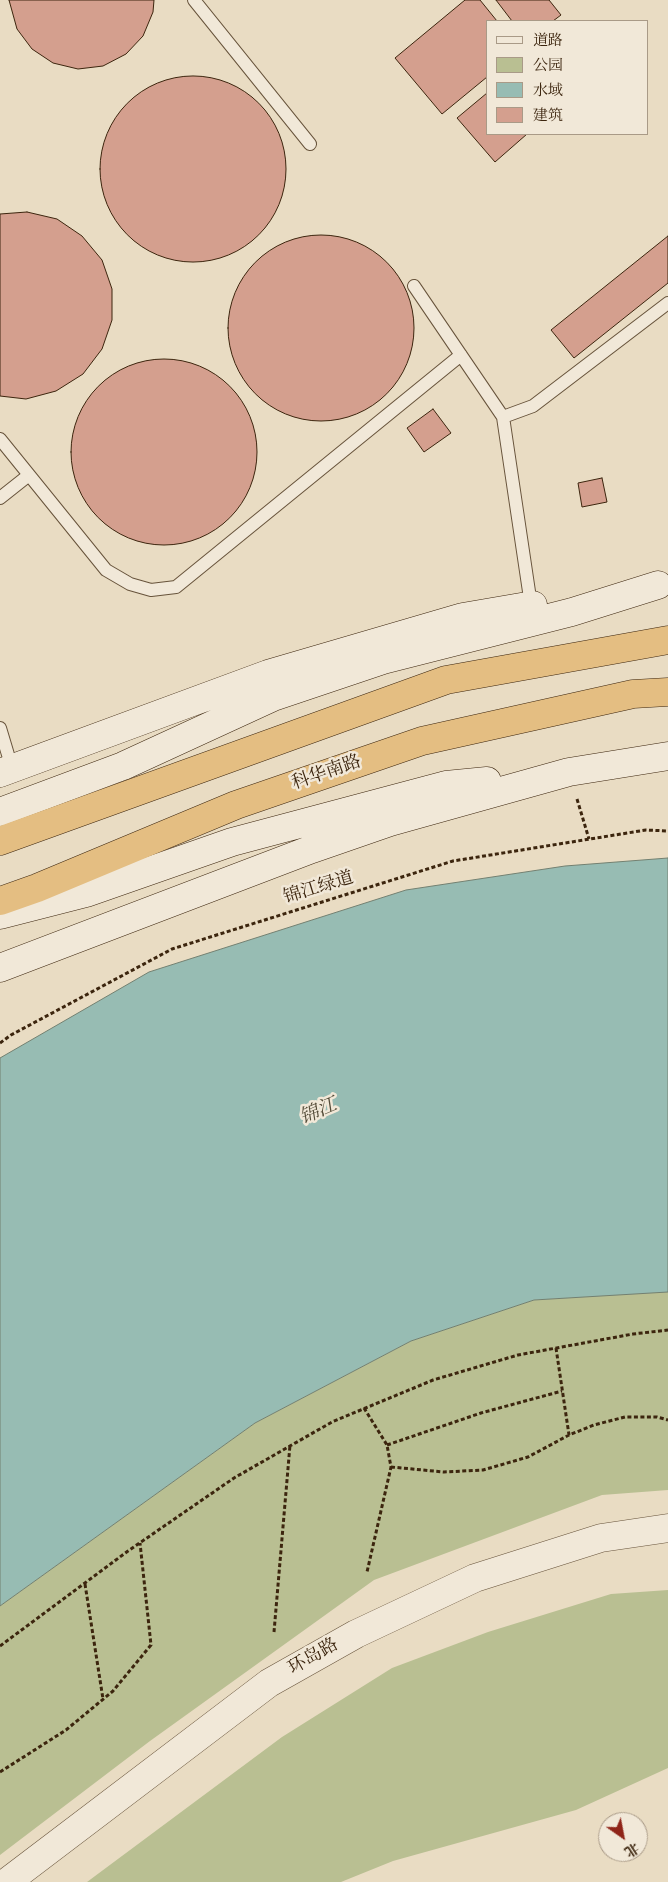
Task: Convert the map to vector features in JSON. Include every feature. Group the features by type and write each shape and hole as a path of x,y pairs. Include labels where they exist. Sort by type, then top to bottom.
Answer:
{"highway":[{"path":"0,841 446,680 668,640"},
{"name":"科华南路","path":"0,901 37,888 236,805 422,741 633,694 668,692"}],"main road":[{"path":"6,770 268,674 464,617 663,584"},
{"path":"0,812 123,766 273,697 384,660 572,612 663,584"},
{"path":"0,915 86,893 232,842 446,785 569,772 668,756"},
{"path":"0,968 312,849 390,822 569,772"},
{"name":"环岛路","path":"7,1882 269,1683 356,1634 475,1578 601,1538 668,1528"}],"lane":[{"path":"194,0 310,144"},
{"path":"414,286 503,417 532,606"},
{"path":"503,417 533,406 667,306"},
{"path":"0,439 106,570 130,584 151,590 176,587 461,354"},
{"path":"0,498 29,475"},
{"path":"0,728 6,770"}],"path":[{"path":"569,772 589,839"},
{"name":"锦江绿道","path":"0,1043 11,1035 172,949 452,861 646,830 668,831"},
{"path":"0,1646 140,1543 234,1478 332,1422 433,1380 518,1356 633,1334 668,1330"},
{"path":"556,1348 569,1435"},
{"path":"387,1445 481,1413 562,1391"},
{"path":"364,1408 387,1445 391,1467 367,1572"},
{"path":"391,1467 444,1472 483,1470 528,1457 569,1435 594,1425 625,1418 656,1417 668,1420"},
{"path":"274,1632 290,1445"},
{"path":"0,1772 66,1730 113,1691 151,1645 140,1543"},
{"path":"85,1584 103,1699"}],"green space":[{"path":"668,1292 668,1490 602,1495 374,1580 150,1741 0,1855 0,1606 255,1423 411,1341 534,1300"},
{"path":"668,1590 668,1768 576,1810 393,1861 341,1882 87,1882 282,1737 392,1668 488,1632 611,1594"}],"water":[{"name":"锦江","path":"668,858 668,1292 534,1300 411,1341 255,1423 0,1606 0,1058 149,972 406,890 565,866"}],"building":[{"path":"9,0 154,0 153,12 143,36 126,54 103,66 78,69 53,63 32,49 17,29"},
{"path":"465,0 480,0 496,20 486,20 486,78 442,114 395,58"},
{"path":"496,0 549,0 561,15 554,20 511,20"},
{"path":"193,76 211,78 228,83 237,87 259,103 275,125 279,134 284,151 286,169 284,187 279,204 275,213 259,235 237,251 228,255 211,260 193,262 175,260 158,255 149,251 127,235 111,213 107,204 102,187 100,169 102,151 107,134 111,125 127,103 149,87 158,83 175,78"},
{"path":"486,94 486,135 526,135 495,162 457,118"},
{"path":"27,212 57,219 82,236 102,260 112,289 112,320 102,349 83,374 56,391 26,399 0,396 0,214"},
{"path":"321,235 348,239 365,246 380,256 393,269 403,284 410,301 414,328 410,355 403,372 393,387 380,400 365,410 348,417 321,421 294,417 277,410 262,400 249,387 239,372 232,355 228,328 232,301 239,284 249,269 262,256 277,246 294,239"},
{"path":"668,236 668,283 574,358 551,330"},
{"path":"164,359 182,361 199,366 216,375 230,386 241,400 250,417 255,434 257,452 255,470 250,487 241,504 230,518 216,529 199,538 182,543 164,545 146,543 129,538 112,529 98,518 87,504 78,487 73,470 71,452 73,434 78,417 87,400 98,386 112,375 129,366 146,361"},
{"path":"433,409 451,433 424,452 407,428"},
{"path":"602,478 607,502 582,507 578,483"}]}
